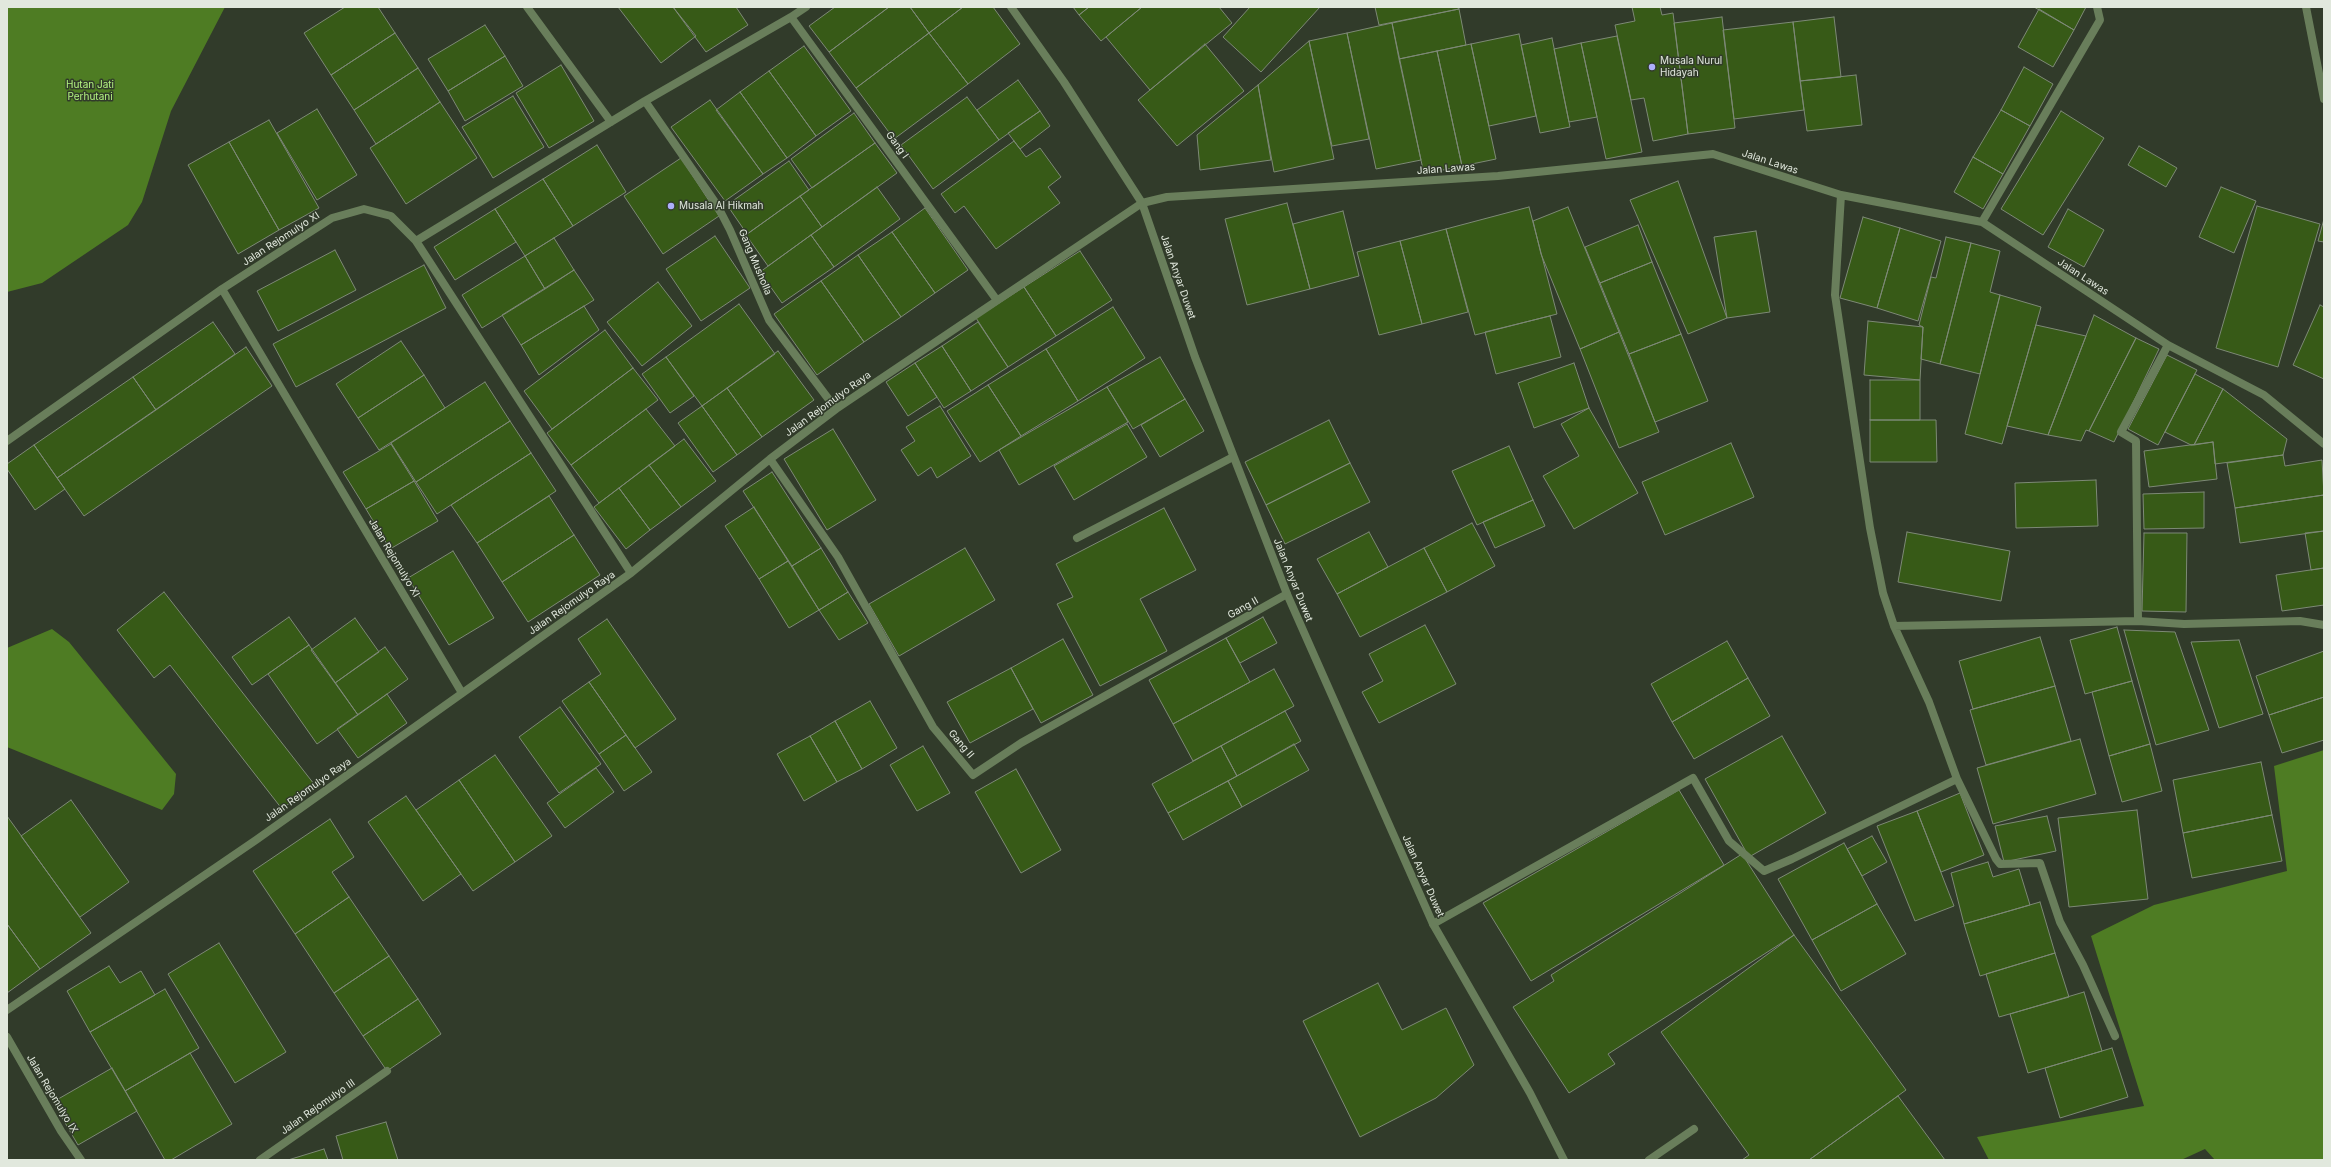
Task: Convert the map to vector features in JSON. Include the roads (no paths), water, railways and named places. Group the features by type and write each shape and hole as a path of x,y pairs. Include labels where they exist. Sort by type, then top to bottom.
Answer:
{"street":[{"path":"527,7 610,122"},
{"path":"416,241 610,122 806,7"},
{"name":"Jalan Anyar Duwet","path":"1011,7 1064,82 1142,203 1195,357 1287,594 1433,924 1530,1093 1564,1160"},
{"path":"1982,222 2100,20 2097,7"},
{"path":"2306,7 2324,99"},
{"name":"Gang I","path":"791,17 996,299"},
{"name":"Gang Musholla","path":"645,101 716,205 730,230 769,320 836,409"},
{"name":"Jalan Lawas","path":"1142,203 1167,197 1498,176 1713,154 1841,195 1982,222 2168,345 2264,394 2324,444"},
{"path":"1841,195 1835,295 1870,528 1883,593 1894,626 1928,702 1957,779 1996,859 2000,864 2040,863 2060,922 2084,965 2115,1036"},
{"name":"Jalan Rejomulyo Raya","path":"7,1010 256,840 631,573 770,459 836,409 996,299 1142,203"},
{"name":"Jalan Rejomulyo XI","path":"462,693 222,289 332,218 364,208 390,216 416,241 631,573"},
{"path":"7,440 222,289"},
{"path":"2138,621 2136,440 2121,432 2168,345"},
{"path":"1077,538 1233,458"},
{"name":"Gang II","path":"770,459 838,557 933,727 973,775 1022,743 1287,594"},
{"path":"1894,626 2138,621 2184,624 2300,621 2324,625"},
{"path":"1433,924 1693,778 1729,840 1764,871 1792,859 1957,779"},
{"name":"Jalan Rejomulyo IX","path":"7,1037 61,1131 81,1160"},
{"name":"Jalan Rejomulyo III","path":"260,1160 387,1071"},
{"path":"1649,1160 1694,1129"}],"place":[{"name":"Musala Nurul Hidayah","path":"1652,67"},
{"name":"Musala Al Hikmah","path":"671,206"}],"park label":[{"name":"Hutan Jati Perhutani","path":"90,90"}]}
